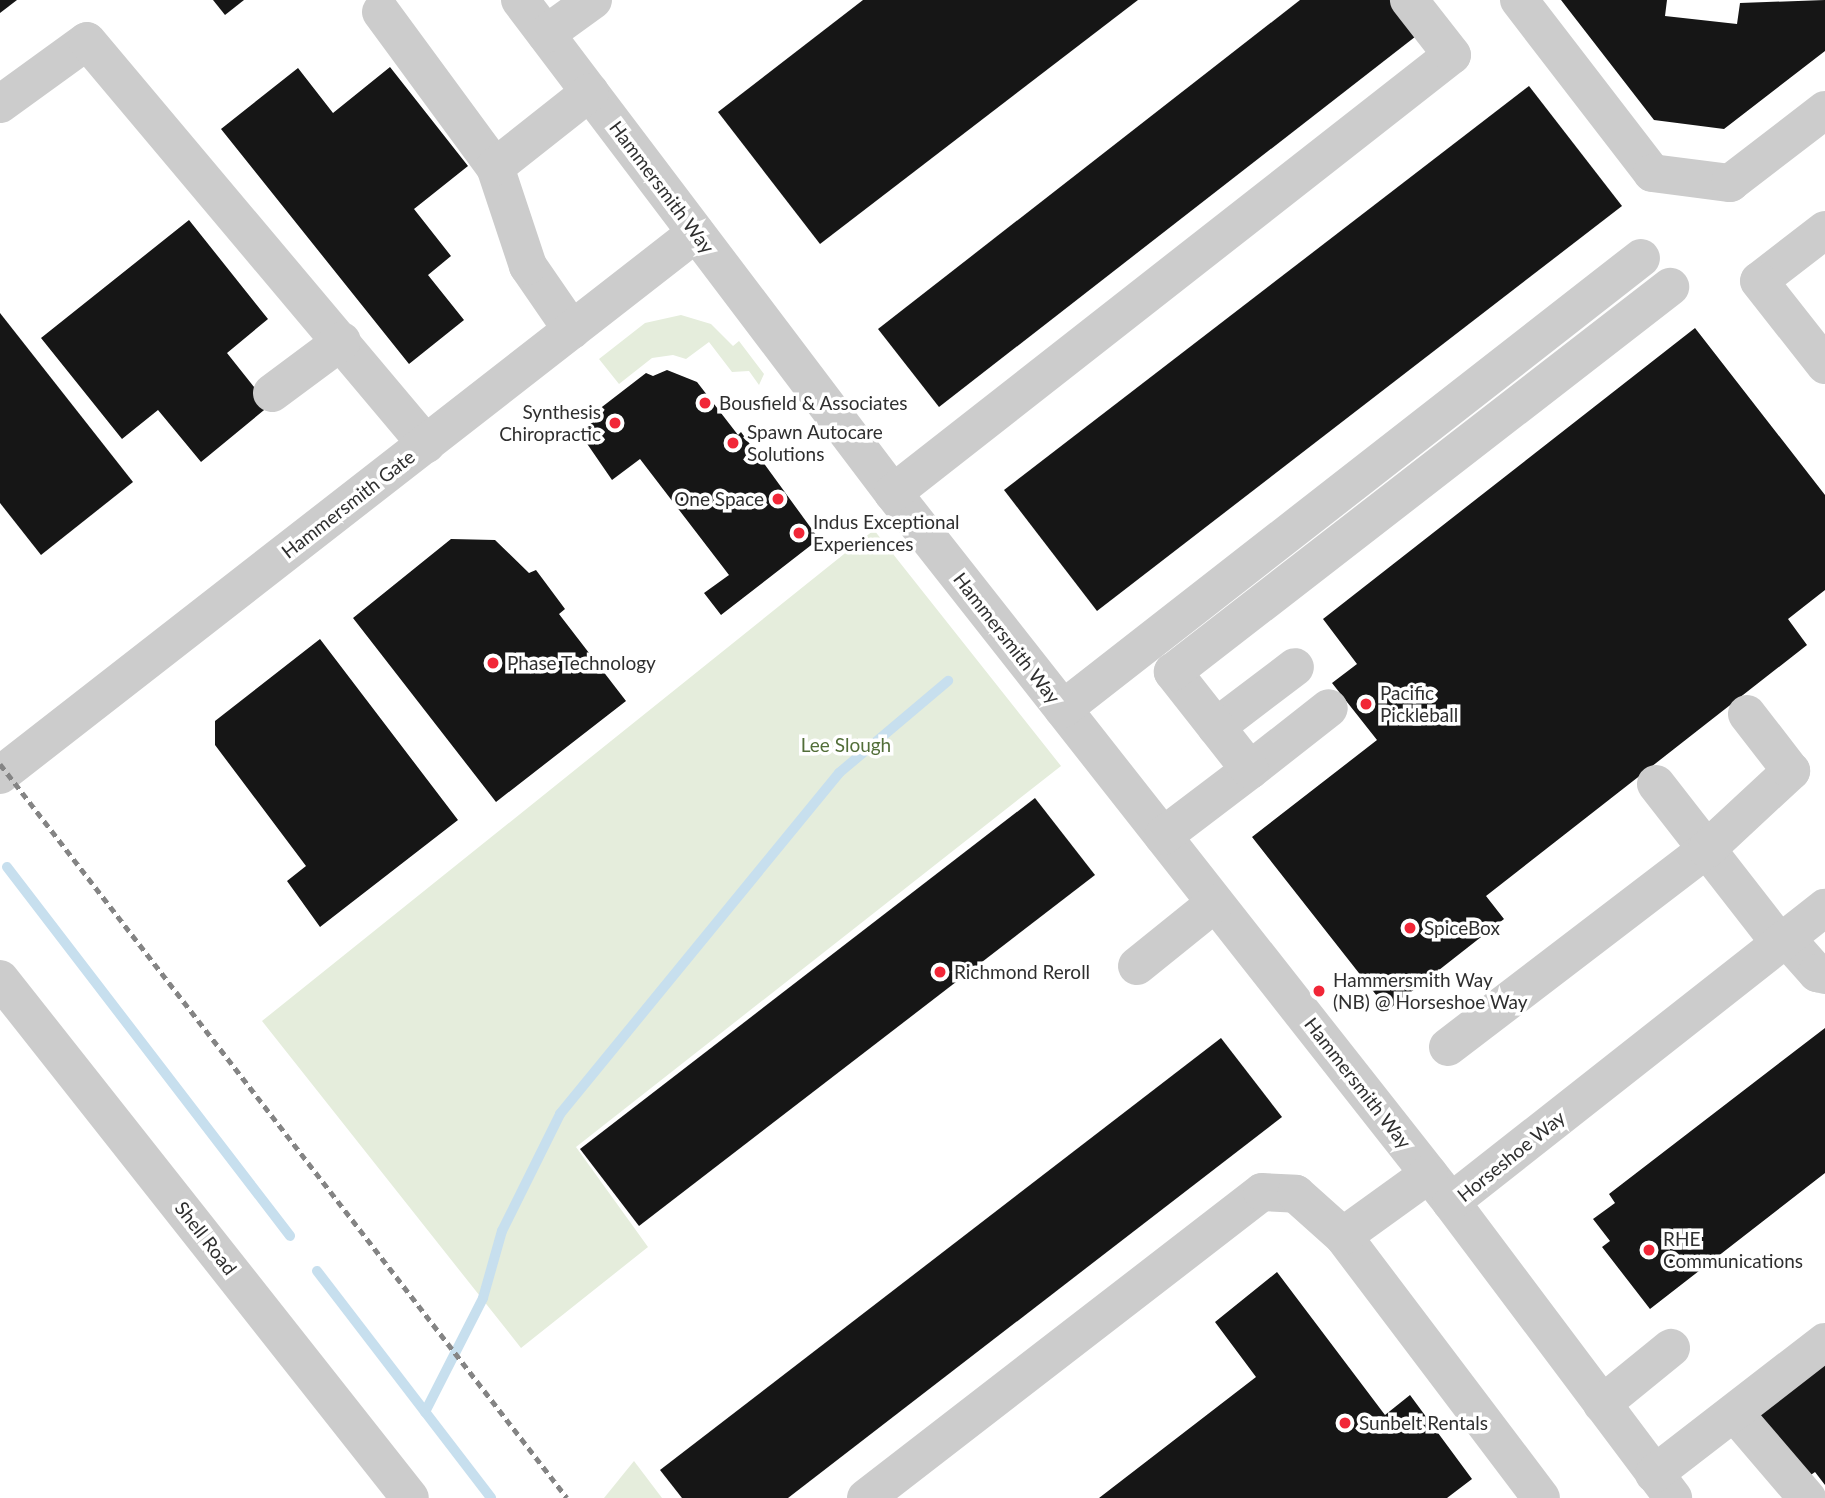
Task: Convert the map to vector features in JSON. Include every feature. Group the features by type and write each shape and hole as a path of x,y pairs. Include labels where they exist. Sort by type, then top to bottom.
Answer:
{"street":[{"name":"Hammersmith Way","path":"520,0 893,493 1440,1188"},
{"path":"546,34 593,0"},
{"path":"893,493 1452,55 1409,0"},
{"path":"1519,0 1652,173 1730,183 1825,110"},
{"path":"381,12 495,167 528,266 572,330"},
{"path":"0,104 87,41 426,444"},
{"path":"495,167 590,92"},
{"path":"1825,230 1759,281 1825,365"},
{"name":"Hammersmith Gate","path":"0,775 696,233"},
{"path":"1063,709 1641,258"},
{"path":"1250,770 1173,672 1671,287"},
{"path":"272,393 342,341"},
{"path":"1216,727 1295,667"},
{"path":"1163,836 1329,708"},
{"path":"1448,1047 1707,849 1791,771 1747,714"},
{"path":"1656,784 1783,941 1817,973 1825,975"},
{"path":"1137,966 1215,903"},
{"name":"Horseshoe Way","path":"1664,1486 1440,1188 1825,908"},
{"name":"Shell Road","path":"0,979 410,1498"},
{"path":"1343,1236 1440,1188"},
{"path":"866,1498 1262,1192 1296,1194 1343,1236 1541,1498"},
{"path":"1664,1486 1735,1414 1825,1342"},
{"path":"1602,1404 1671,1349"},
{"path":"1735,1414 1807,1498"}],"green space":[{"path":"681,315 711,324 733,346 739,341 764,374 759,385 749,371 732,372 709,342 686,359 673,355 652,358 619,384 599,359 645,323"},
{"name":"Lee Slough","path":"874,530 1061,766 576,1147 648,1247 521,1348 262,1021"},
{"path":"634,1461 662,1498 604,1498"}],"building":[{"path":"0,0 17,0 0,13"},
{"path":"213,0 244,0 225,15"},
{"path":"863,0 1138,0 820,244 718,112"},
{"path":"1300,0 1395,0 1420,33 939,407 878,329"},
{"path":"1561,0 1667,0 1665,16 1737,24 1740,3 1825,0 1825,51 1724,129 1654,120"},
{"path":"390,67 468,166 414,209 451,256 428,275 464,320 409,364 221,129 298,68 333,113"},
{"path":"1529,86 1622,206 1097,611 1004,490"},
{"path":"189,220 268,319 227,353 269,406 201,462 158,410 122,439 41,338"},
{"path":"0,313 133,482 41,555 0,503"},
{"path":"1695,328 1825,495 1825,590 1788,619 1807,645 1486,896 1504,919 1388,1010 1252,837 1377,740 1332,683 1357,664 1323,619"},
{"path":"667,370 697,382 738,435 741,432 819,539 721,615 704,593 729,575 640,459 612,480 579,432 599,418 598,410 646,373 653,376"},
{"name":"Phase Technology","path":"451,539 495,540 529,573 536,570 565,609 559,614 626,701 496,802 353,618"},
{"path":"320,639 458,820 320,927 287,881 306,866 215,745 215,721"},
{"path":"1035,798 1095,875 639,1226 580,1149"},
{"path":"1825,1028 1825,1173 1650,1309 1602,1247 1610,1241 1593,1219 1615,1203 1609,1194"},
{"path":"1221,1038 1282,1117 788,1498 682,1498 660,1470"},
{"path":"1277,1272 1385,1415 1410,1395 1472,1479 1447,1498 1099,1498 1256,1377 1215,1322"},
{"path":"1825,1354 1825,1485 1815,1472 1802,1481 1749,1412"}],"waterway":[{"path":"425,1412 483,1298 502,1231 560,1114 839,773 948,681"},
{"path":"7,867 290,1236"},
{"path":"317,1271 491,1498"}],"railway":[{"path":"0,764 567,1498"}],"place":[{"name":"Bousfield & Associates","path":"705,403"},
{"name":"Synthesis Chiropractic","path":"615,423"},
{"name":"Spawn Autocare Solutions","path":"733,443"},
{"name":"One Space","path":"778,499"},
{"name":"Indus Exceptional Experiences","path":"799,533"},
{"name":"Phase Technology","path":"493,663"},
{"name":"Pacific Pickleball","path":"1366,704"},
{"name":"SpiceBox","path":"1410,928"},
{"name":"Richmond Reroll","path":"940,972"},
{"name":"Hammersmith Way (NB) @ Horseshoe Way","path":"1319,991"},
{"name":"RHE Communications","path":"1649,1250"},
{"name":"Sunbelt Rentals","path":"1345,1423"}]}
